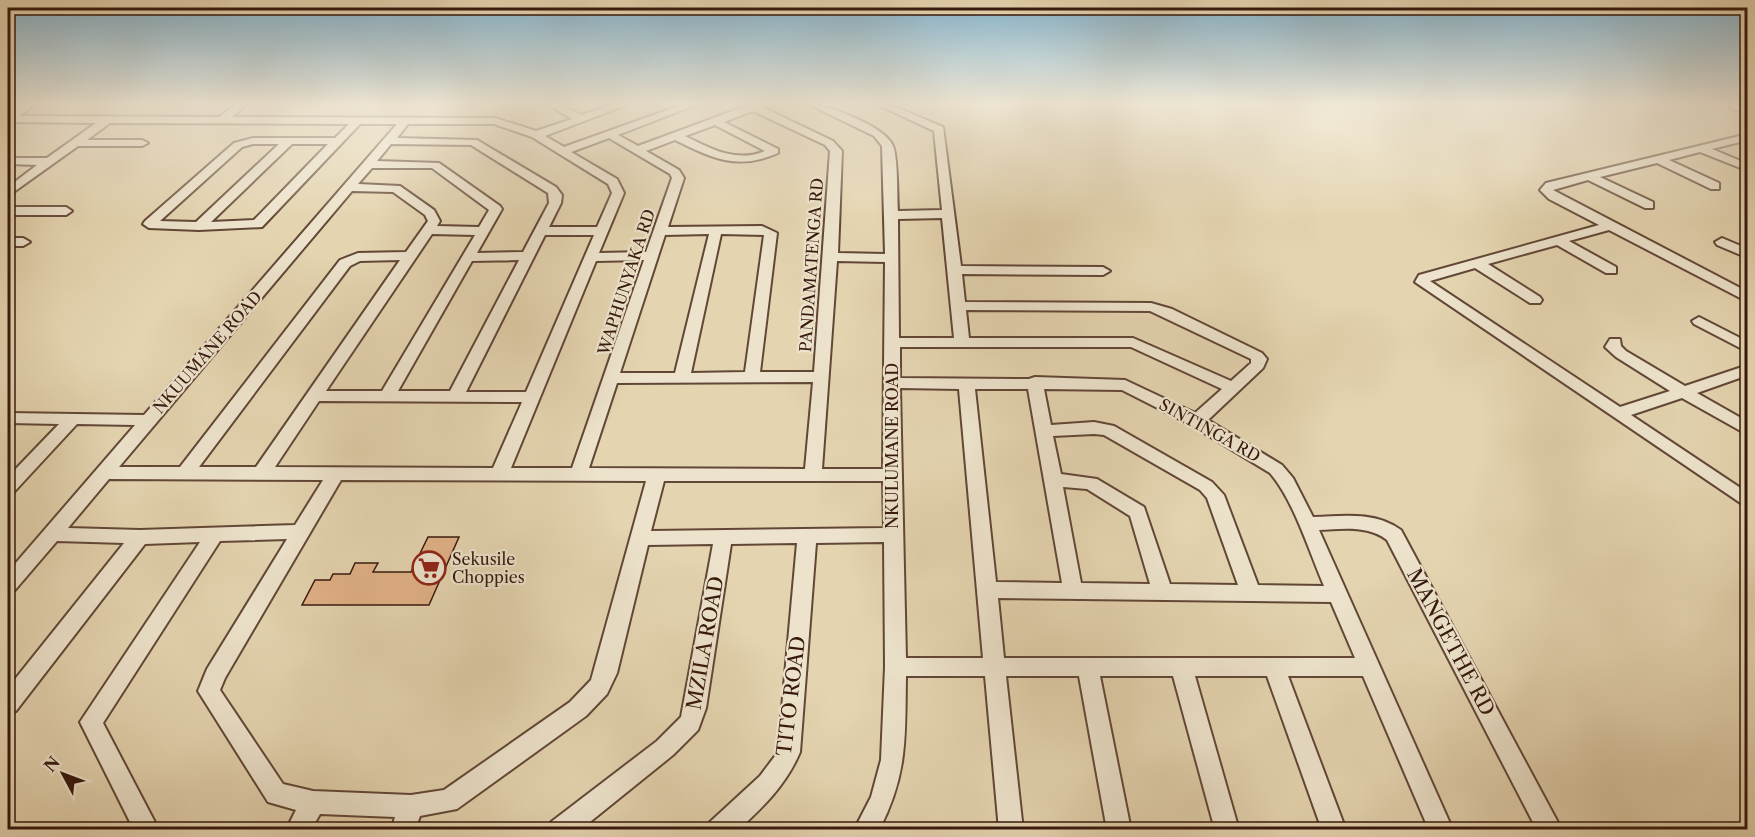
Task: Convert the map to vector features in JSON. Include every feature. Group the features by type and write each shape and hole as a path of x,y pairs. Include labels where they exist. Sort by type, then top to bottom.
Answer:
{"street":[{"path":"9,189 76,143"},
{"path":"245,143 238,145 149,224 199,226 258,224 336,143"},
{"path":"199,226 287,143"},
{"name":"NKUUMANE ROAD","path":"8,585 387,143"},
{"path":"456,396 555,202 554,192 489,143"},
{"path":"499,476 618,194 618,187 613,182 550,143"},
{"path":"563,151 584,143"},
{"name":"WAPHUNYAKA RD","path":"578,476 662,231 678,176 625,143"},
{"path":"637,150 656,143"},
{"path":"691,143 724,159 754,157 774,151 758,143"},
{"name":"PANDAMATENGA RD","path":"813,476 819,377 831,257 835,148 826,143"},
{"name":"NKULUMANE ROAD","path":"866,830 882,800 893,760 896,667 892,475 892,215 886,143"},
{"path":"940,143 962,342"},
{"path":"1725,143 1588,176 1550,186 1546,190 1748,298"},
{"path":"1702,149 1748,168"},
{"path":"1658,159 1714,186"},
{"path":"8,161 49,162"},
{"path":"369,164 437,166 496,207 485,231 387,396"},
{"path":"1588,176 1649,205"},
{"path":"261,474 430,230 434,218 399,190 348,187"},
{"path":"8,212 66,212"},
{"path":"892,215 948,214"},
{"path":"1610,226 1424,278 1422,282 1748,502"},
{"path":"430,230 485,231"},
{"path":"682,378 716,230"},
{"path":"542,231 602,231"},
{"path":"662,231 769,231 772,236 752,377"},
{"path":"1559,241 1611,270"},
{"path":"8,242 23,242"},
{"path":"1722,242 1748,254"},
{"path":"185,473 345,263 358,257 411,256"},
{"path":"470,257 529,256"},
{"path":"591,257 653,256"},
{"path":"831,257 891,258"},
{"path":"1476,263 1535,300"},
{"path":"954,270 1103,271"},
{"path":"1730,289 1748,284"},
{"path":"958,306 1130,305 1162,310 1257,356 1258,365 1197,421"},
{"path":"1699,321 1748,348"},
{"path":"891,342 1139,344 1232,388"},
{"path":"1615,342 1613,347 1621,354 1748,430"},
{"path":"1617,414 1748,370"},
{"path":"613,378 819,377"},
{"path":"1035,382 1073,591"},
{"name":"SINTINGA RD","path":"892,383 1035,382 1125,385 1197,421 1276,469 1284,478 1307,524 1441,830"},
{"path":"966,383 1011,830"},
{"path":"315,396 531,397"},
{"path":"8,418 149,420"},
{"path":"8,488 72,420"},
{"path":"1045,431 1094,428 1108,430 1206,486 1215,495 1251,593"},
{"path":"104,473 335,476 892,475"},
{"path":"335,476 215,675 209,691 270,790 276,795 313,802 411,806 449,801 578,709 600,687 606,673 656,476"},
{"path":"1053,480 1091,483 1138,512 1162,591"},
{"name":"MANGETHE RD","path":"1307,524 1376,525 1394,536 1550,830"},
{"path":"53,534 140,537 301,532"},
{"path":"640,538 893,535"},
{"path":"147,830 91,722 214,536"},
{"path":"8,704 140,537"},
{"name":"TITO ROAD","path":"724,828 776,775 789,752 807,537"},
{"name":"MZILA ROAD","path":"560,830 665,748 690,723 695,708 723,538"},
{"path":"988,590 1338,594"},
{"path":"896,667 1369,668"},
{"path":"1088,668 1119,830"},
{"path":"1182,669 1227,830"},
{"path":"1275,669 1334,830"},
{"path":"298,830 313,802"},
{"path":"403,830 411,806"}],"building":[{"name":"Sekusile Choppies","path":"428,537 459,537 429,605 302,605 315,580 330,580 333,574 350,574 355,563 378,563 373,572 411,572"}],"place":[{"name":"Sekusile Choppies","path":"429,568"}]}
